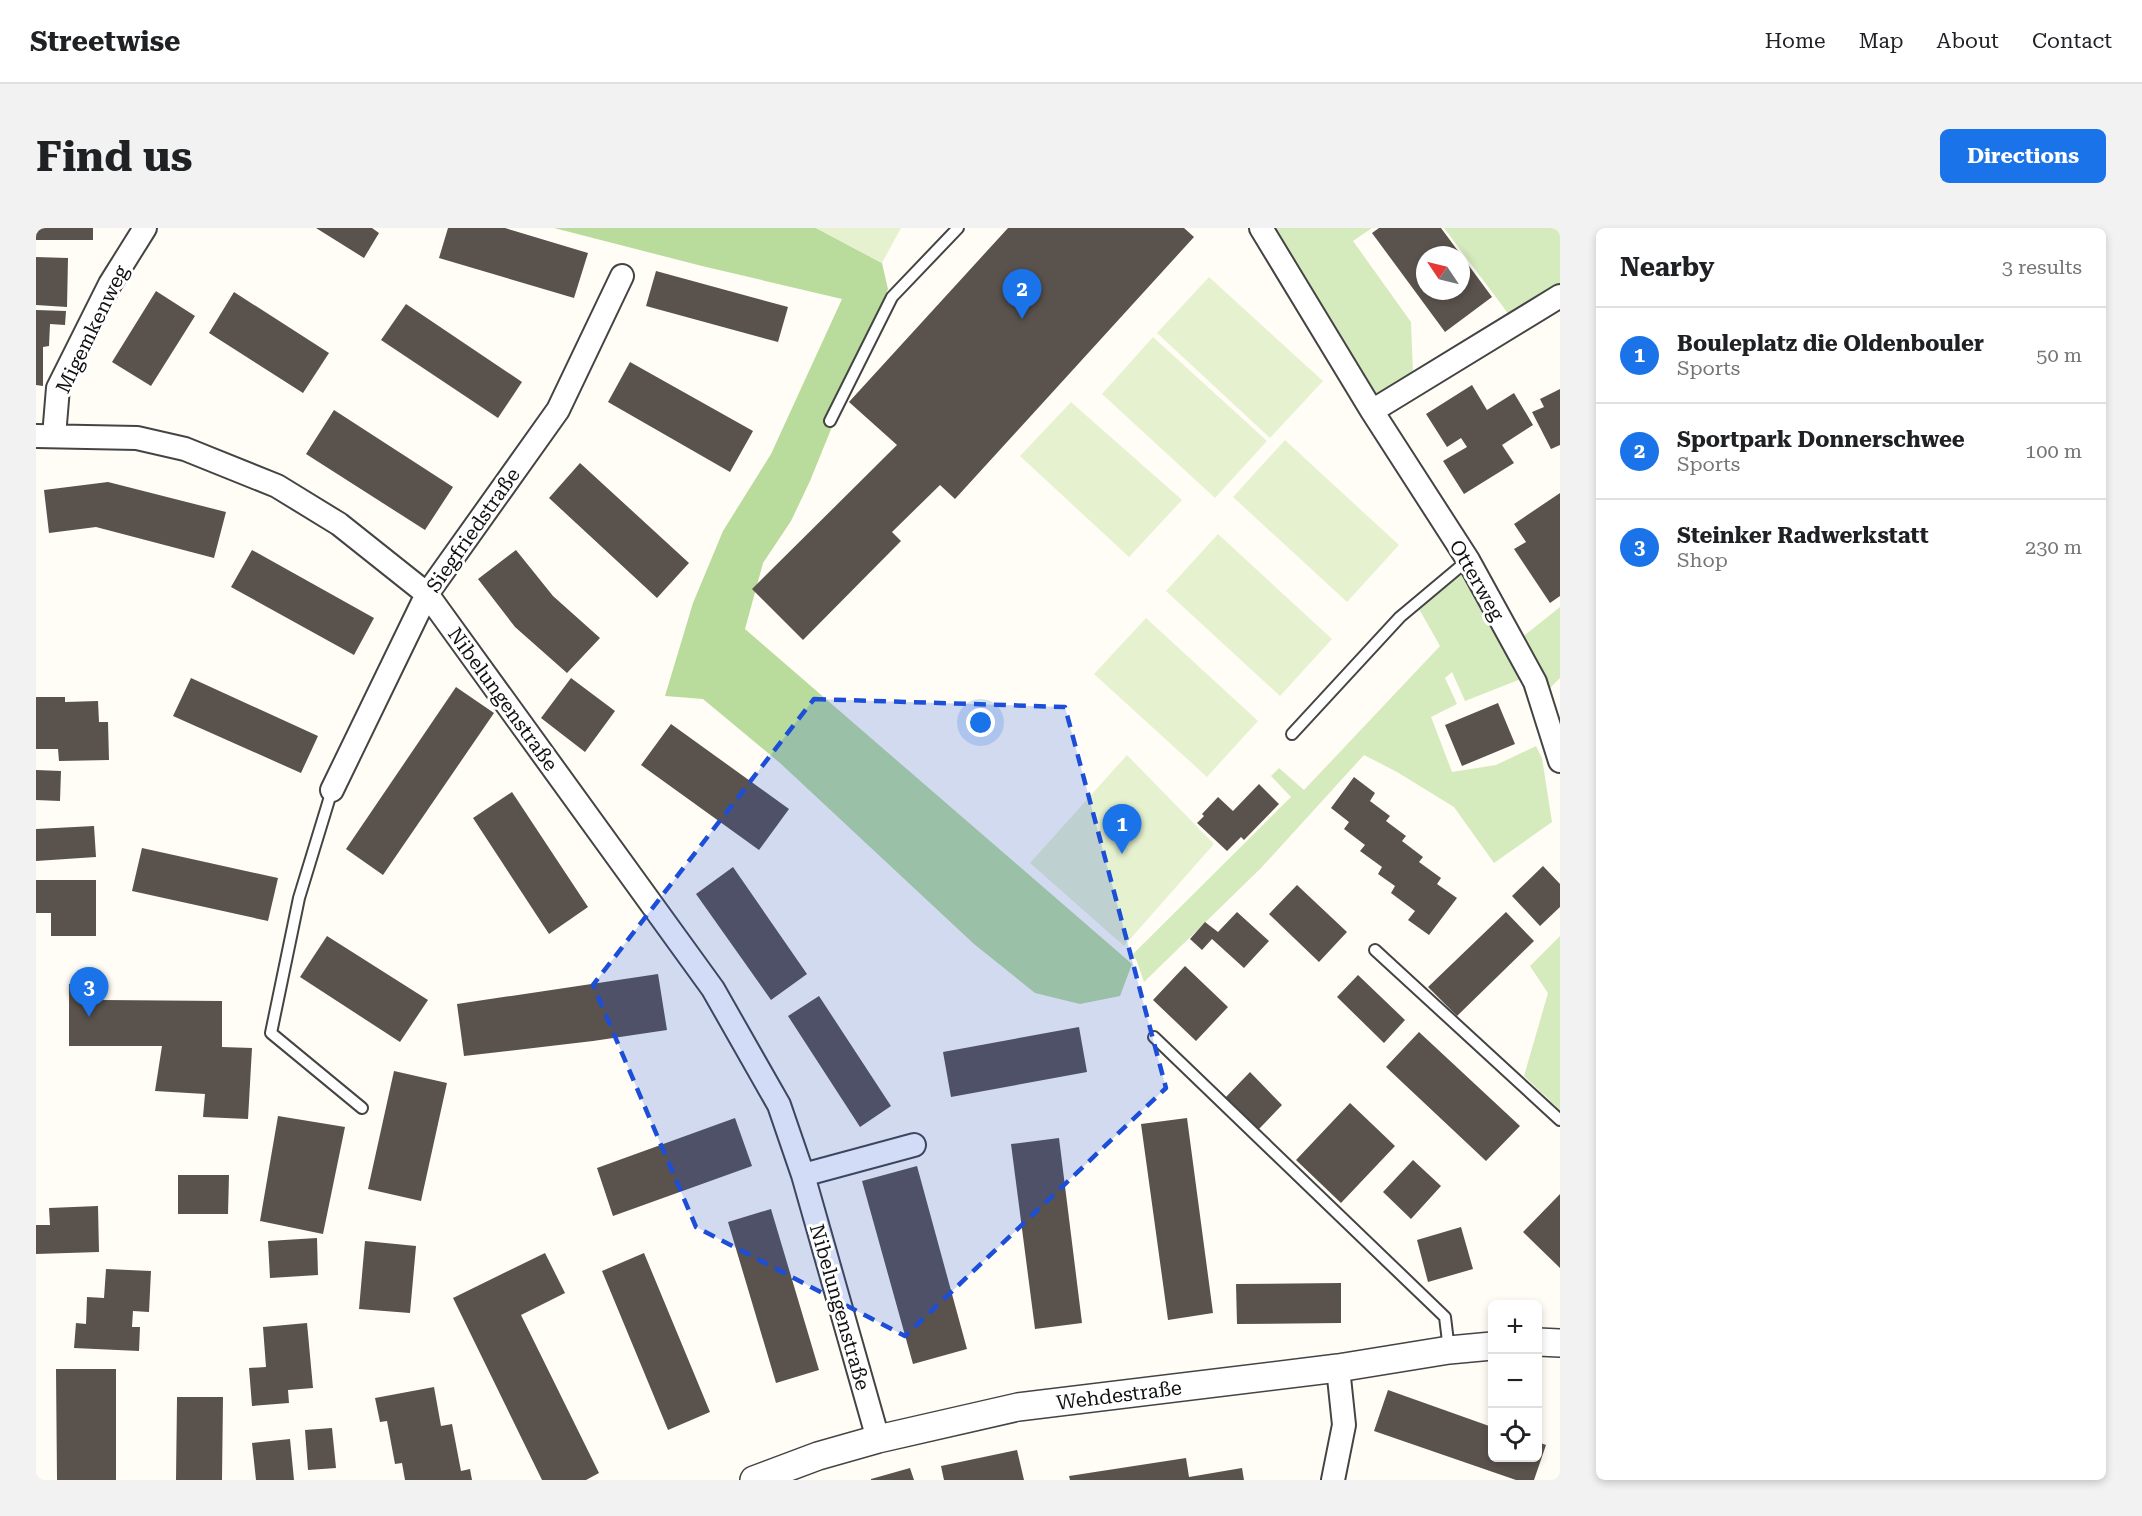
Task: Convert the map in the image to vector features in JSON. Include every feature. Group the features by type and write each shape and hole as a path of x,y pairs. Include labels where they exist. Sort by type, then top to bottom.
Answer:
{"street":[{"name":"Migemkenweg","path":"45,436 58,388 110,284 146,228"},
{"name":"Otterweg","path":"1261,228 1372,411 1468,560 1535,682 1560,761"},
{"name":"Siegfriedstraße","path":"332,790 427,594 558,410 622,276"},
{"path":"1372,411 1560,296"},
{"name":"Nibelungenstraße","path":"45,436 137,438 184,448 277,486 339,524 427,594 713,989 779,1105 802,1175 879,1439"},
{"path":"802,1175 914,1145"},
{"path":"1542,1342 1560,1343"},
{"name":"Wehdestraße","path":"754,1480 818,1456 879,1439 1018,1407 1338,1368 1449,1350 1488,1346"},
{"path":"1333,1480 1344,1425 1338,1368"}],"lane":[{"path":"830,421 892,297 958,228"},
{"path":"1292,734 1400,617 1468,560"},
{"path":"332,790 299,898 271,1033 362,1108"},
{"path":"1375,950 1560,1120"},
{"path":"1154,1037 1445,1317 1449,1350"}],"highlighted area":[{"path":"814,699 1065,707 1166,1088 905,1336 696,1227 593,985"}],"green space":[{"path":"554,228 816,228 882,263 888,289 810,481 791,521 763,563 745,629 1132,964 1120,996 1080,1004 1035,993 974,944 780,763 703,699 665,696 693,603 723,531 771,454 842,299"},
{"path":"816,228 901,228 882,263"},
{"path":"1273,228 1372,228 1353,241 1411,322 1413,374 1376,399"},
{"path":"1444,228 1560,228 1560,286 1510,316 1470,263 1470,246 1458,246"},
{"path":"1209,277 1323,381 1270,438 1157,333"},
{"path":"1153,337 1267,441 1215,498 1102,394"},
{"path":"1071,402 1182,500 1129,557 1020,456"},
{"path":"1285,440 1399,545 1347,602 1233,497"},
{"path":"1218,534 1332,639 1280,696 1166,591"},
{"path":"1466,568 1526,677 1465,701 1452,672 1445,678 1457,704 1431,717 1452,772 1496,765 1536,746 1542,758 1552,822 1494,863 1454,807 1364,755 1261,868 1144,982 1136,959 1130,957 1291,797 1271,776 1279,768 1304,790 1440,646 1419,609"},
{"path":"1560,607 1560,678 1550,688 1520,639"},
{"path":"1146,618 1258,721 1207,777 1094,674"},
{"path":"1127,755 1214,844 1124,946 1030,863"},
{"path":"1560,936 1560,1110 1524,1076 1548,993 1530,966"}],"building":[{"path":"36,228 93,228 93,240 36,240"},
{"path":"316,228 372,228 379,233 364,258"},
{"path":"448,228 505,228 588,253 574,298 439,258"},
{"path":"1008,228 1184,228 1194,237 955,499 940,485 892,532 901,541 803,640 752,589 897,445 849,402"},
{"path":"1379,228 1441,228 1454,246 1416,246 1416,293 1372,233"},
{"path":"36,257 68,258 67,307 36,305"},
{"path":"1470,267 1492,297 1445,332 1421,300 1470,300"},
{"path":"656,271 788,307 778,342 646,306"},
{"path":"156,291 195,316 151,386 112,362"},
{"path":"234,292 329,353 303,393 209,333"},
{"path":"406,304 522,382 498,418 381,340"},
{"path":"36,310 66,311 65,325 50,324 49,346 43,347 43,386 36,385"},
{"path":"630,362 753,431 730,472 608,402"},
{"path":"1472,385 1487,410 1514,393 1533,425 1502,445 1514,463 1464,494 1443,461 1467,447 1461,438 1447,447 1426,414"},
{"path":"1560,389 1560,445 1551,449 1532,412 1544,407 1540,399"},
{"path":"334,410 453,487 425,530 306,454"},
{"path":"580,463 689,563 657,598 549,498"},
{"path":"108,482 226,512 214,558 96,527 49,533 44,490"},
{"path":"1560,493 1560,596 1550,603 1514,549 1526,542 1514,524"},
{"path":"252,550 374,618 354,655 231,587"},
{"path":"516,550 553,596 600,638 567,673 515,627 478,579"},
{"path":"191,678 318,736 301,773 173,716"},
{"path":"571,678 615,711 585,752 541,718"},
{"path":"456,687 494,713 383,875 346,849"},
{"path":"36,697 65,697 65,702 98,701 99,722 108,722 109,760 59,761 58,749 36,749"},
{"path":"1498,703 1515,744 1462,766 1445,725"},
{"path":"671,724 789,809 759,850 641,765"},
{"path":"36,770 61,771 60,801 36,800"},
{"path":"1354,777 1375,793 1370,801 1390,816 1386,821 1406,836 1402,841 1423,857 1419,862 1441,878 1437,884 1457,898 1429,935 1408,920 1415,911 1391,893 1395,886 1378,874 1382,867 1360,851 1365,845 1344,829 1349,822 1331,808"},
{"path":"1259,784 1279,804 1244,840 1241,837 1227,851 1197,823 1218,797 1233,811"},
{"path":"512,792 588,907 549,934 473,818"},
{"path":"94,826 96,857 36,861 36,829"},
{"path":"142,848 278,878 268,921 132,891"},
{"path":"1543,866 1560,884 1560,907 1540,926 1512,896"},
{"path":"733,867 807,974 771,1000 696,894"},
{"path":"36,880 96,880 96,936 51,936 51,913 36,913"},
{"path":"1297,885 1347,932 1319,962 1269,914"},
{"path":"1237,912 1269,941 1244,968 1212,939 1202,950 1190,939 1205,922 1218,932"},
{"path":"1506,912 1534,941 1457,1016 1428,987"},
{"path":"327,936 428,1000 400,1042 300,977"},
{"path":"1185,966 1228,1007 1196,1041 1153,1000"},
{"path":"658,974 667,1030 464,1056 457,1004"},
{"path":"1358,975 1405,1020 1384,1043 1337,997"},
{"path":"69,984 103,984 103,1000 222,1001 222,1047 252,1048 248,1119 203,1117 205,1094 155,1091 162,1046 69,1046"},
{"path":"819,996 891,1106 860,1127 788,1016"},
{"path":"1079,1027 1087,1072 951,1097 943,1052"},
{"path":"1419,1032 1520,1126 1486,1161 1386,1067"},
{"path":"394,1071 447,1083 421,1201 368,1189"},
{"path":"1250,1072 1282,1105 1258,1130 1225,1098"},
{"path":"1350,1103 1395,1146 1341,1203 1296,1160"},
{"path":"278,1116 345,1127 323,1234 260,1221"},
{"path":"735,1118 752,1166 613,1216 597,1168"},
{"path":"1187,1118 1213,1313 1168,1320 1141,1124"},
{"path":"1059,1138 1082,1323 1035,1329 1011,1144"},
{"path":"1413,1160 1441,1186 1411,1219 1383,1192"},
{"path":"917,1166 967,1349 913,1364 862,1181"},
{"path":"178,1175 229,1175 228,1214 178,1214"},
{"path":"1560,1194 1560,1268 1523,1232"},
{"path":"98,1206 99,1252 36,1254 36,1225 50,1225 49,1208"},
{"path":"771,1209 819,1370 776,1383 728,1222"},
{"path":"1461,1227 1473,1269 1428,1282 1417,1240"},
{"path":"317,1238 318,1275 270,1278 268,1241"},
{"path":"365,1241 416,1246 410,1313 359,1309"},
{"path":"545,1253 565,1293 521,1315 599,1473 586,1480 542,1480 453,1298"},
{"path":"644,1253 710,1412 668,1430 602,1271"},
{"path":"106,1269 151,1271 149,1312 133,1311 132,1327 140,1327 139,1351 74,1348 76,1323 86,1324 87,1297 104,1298"},
{"path":"1341,1283 1341,1323 1237,1324 1236,1284"},
{"path":"307,1323 313,1388 288,1390 289,1403 252,1406 249,1368 266,1367 263,1327"},
{"path":"56,1369 116,1369 116,1480 57,1480"},
{"path":"434,1387 441,1426 452,1424 461,1471 470,1469 472,1480 405,1480 402,1463 395,1464 387,1421 380,1422 375,1398"},
{"path":"1388,1390 1488,1426 1488,1462 1540,1462 1534,1480 1516,1480 1374,1431"},
{"path":"177,1397 223,1397 222,1480 176,1480"},
{"path":"332,1428 336,1468 308,1470 305,1430"},
{"path":"290,1439 294,1480 256,1480 252,1443"},
{"path":"1542,1444 1546,1445 1542,1457"},
{"path":"1017,1450 1024,1480 944,1480 941,1466"},
{"path":"1186,1458 1189,1477 1242,1468 1244,1480 1070,1480 1069,1476"},
{"path":"910,1468 914,1480 871,1480 871,1479"}],"place":[{"name":"Sportpark Donnerschwee","path":"1022,319"},
{"name":"Bouleplatz die Oldenbouler","path":"1122,854"},
{"name":"Steinker Radwerkstatt","path":"89,1017"}]}
